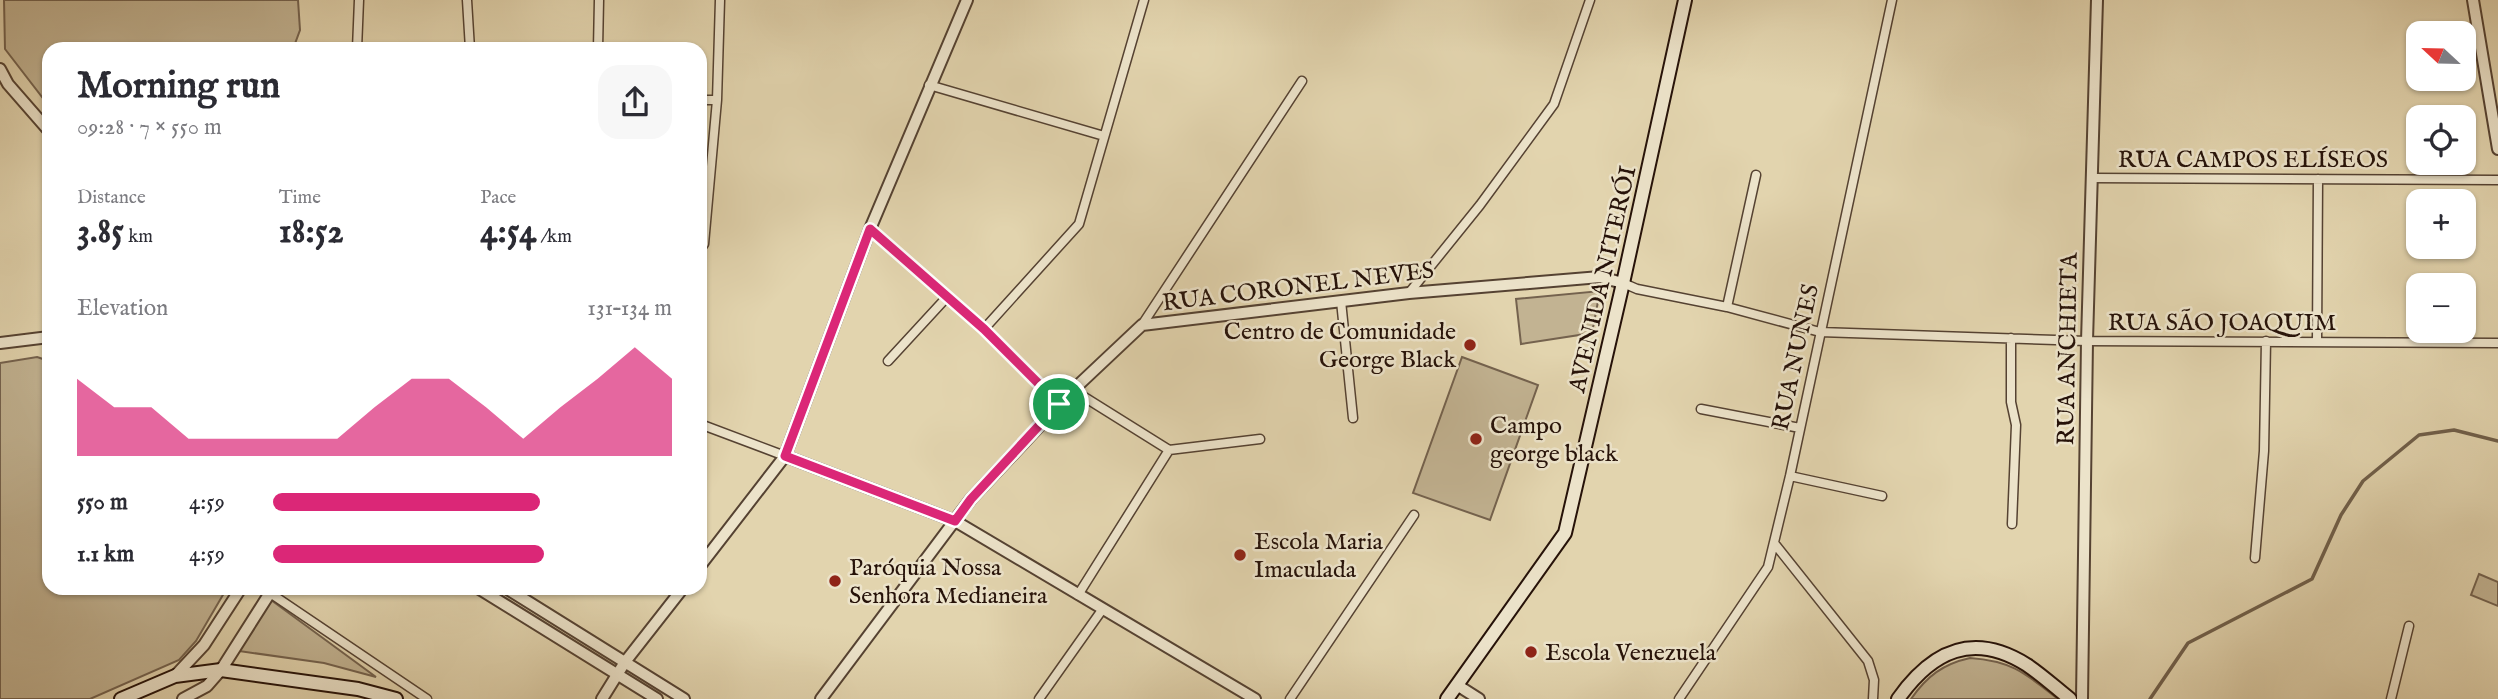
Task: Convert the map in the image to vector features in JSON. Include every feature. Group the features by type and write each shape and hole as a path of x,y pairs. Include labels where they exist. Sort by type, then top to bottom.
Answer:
{"main road":[{"name":"AVENIDA NITERÓI","path":"1447,699 1565,533 1685,0"},
{"path":"1898,699 1911,680 1926,666 1944,654 1966,648 1987,649 2009,656 2028,666 2070,699"},
{"path":"121,699 175,676 221,670 358,689 396,699"}],"street":[{"path":"357,42 359,0"},
{"path":"467,0 470,42"},
{"path":"598,42 599,0"},
{"path":"707,211 717,100 720,0"},
{"path":"707,557 785,456 870,229 967,0"},
{"path":"984,329 1079,223 1144,0"},
{"path":"1409,293 1480,205 1555,104 1590,0"},
{"name":"RUA NUNES","path":"1679,699 1768,567 1892,0"},
{"name":"RUA ANCHIETA","path":"2082,699 2087,341 2097,0"},
{"path":"2473,0 2498,149"},
{"path":"0,69 4,80 42,123"},
{"path":"1142,326 1302,81"},
{"path":"929,85 1104,136"},
{"path":"707,100 717,100"},
{"path":"1727,307 1756,175"},
{"name":"RUA CAMPOS ELÍSEOS","path":"2092,178 2498,180"},
{"path":"2317,342 2318,178"},
{"path":"870,229 984,329 1059,404"},
{"name":"RUA CORONEL NEVES","path":"821,699 971,499 1059,404 1142,326 1409,293 1600,277 1637,289 1727,307 1820,332"},
{"path":"888,361 947,297"},
{"path":"1341,301 1353,418"},
{"name":"RUA SÃO JOAQUIM","path":"1820,332 2087,341 2498,343"},
{"path":"0,343 42,338"},
{"path":"2011,338 2011,402 2015,425 2012,524"},
{"path":"2255,558 2264,451 2266,341"},
{"path":"1073,390 1169,450 1260,439"},
{"path":"1701,409 1800,428"},
{"path":"707,427 955,521 1248,697"},
{"path":"1078,595 1169,450"},
{"path":"1790,476 1882,496"},
{"path":"1290,699 1414,515"},
{"path":"1774,543 1868,661 1874,680 1873,699"},
{"path":"175,676 204,645 236,595"},
{"path":"183,699 206,686 221,670 269,595"},
{"path":"279,595 427,699"},
{"path":"489,595 657,699"},
{"path":"517,595 684,699"},
{"path":"602,699 625,663 678,595"},
{"path":"1040,699 1102,610"},
{"path":"2391,699 2409,626"},
{"path":"1457,685 1479,699"}],"shaded area":[{"path":"4,0 298,0 300,30 296,42 42,42 42,97 5,49"},
{"path":"1600,291 1592,333 1521,344 1516,299"},
{"path":"37,357 42,359 42,595 223,595 196,641 179,660 90,699 0,699 0,363"},
{"name":"Campo george black","path":"1462,357 1538,385 1490,520 1413,493"},
{"path":"2479,574 2498,582 2498,606 2471,595"},
{"path":"271,600 376,677 324,663 239,651"},
{"path":"1970,658 1997,662 2018,670 2058,699 1911,699 1936,672"}],"waterway":[{"path":"2150,699 2188,643 2312,579 2341,515 2363,481 2419,435 2454,430 2498,441"}],"place":[{"name":"Centro de Comunidade George Black","path":"1470,345"},
{"name":"Campo george black","path":"1476,439"},
{"name":"Escola Maria Imaculada","path":"1240,555"},
{"name":"Paróquia Nossa Senhora Medianeira","path":"835,581"},
{"name":"Escola Venezuela","path":"1531,652"}],"route":[{"path":"870,229 984,329 1059,404 971,499 955,521 785,456 870,229"}]}
